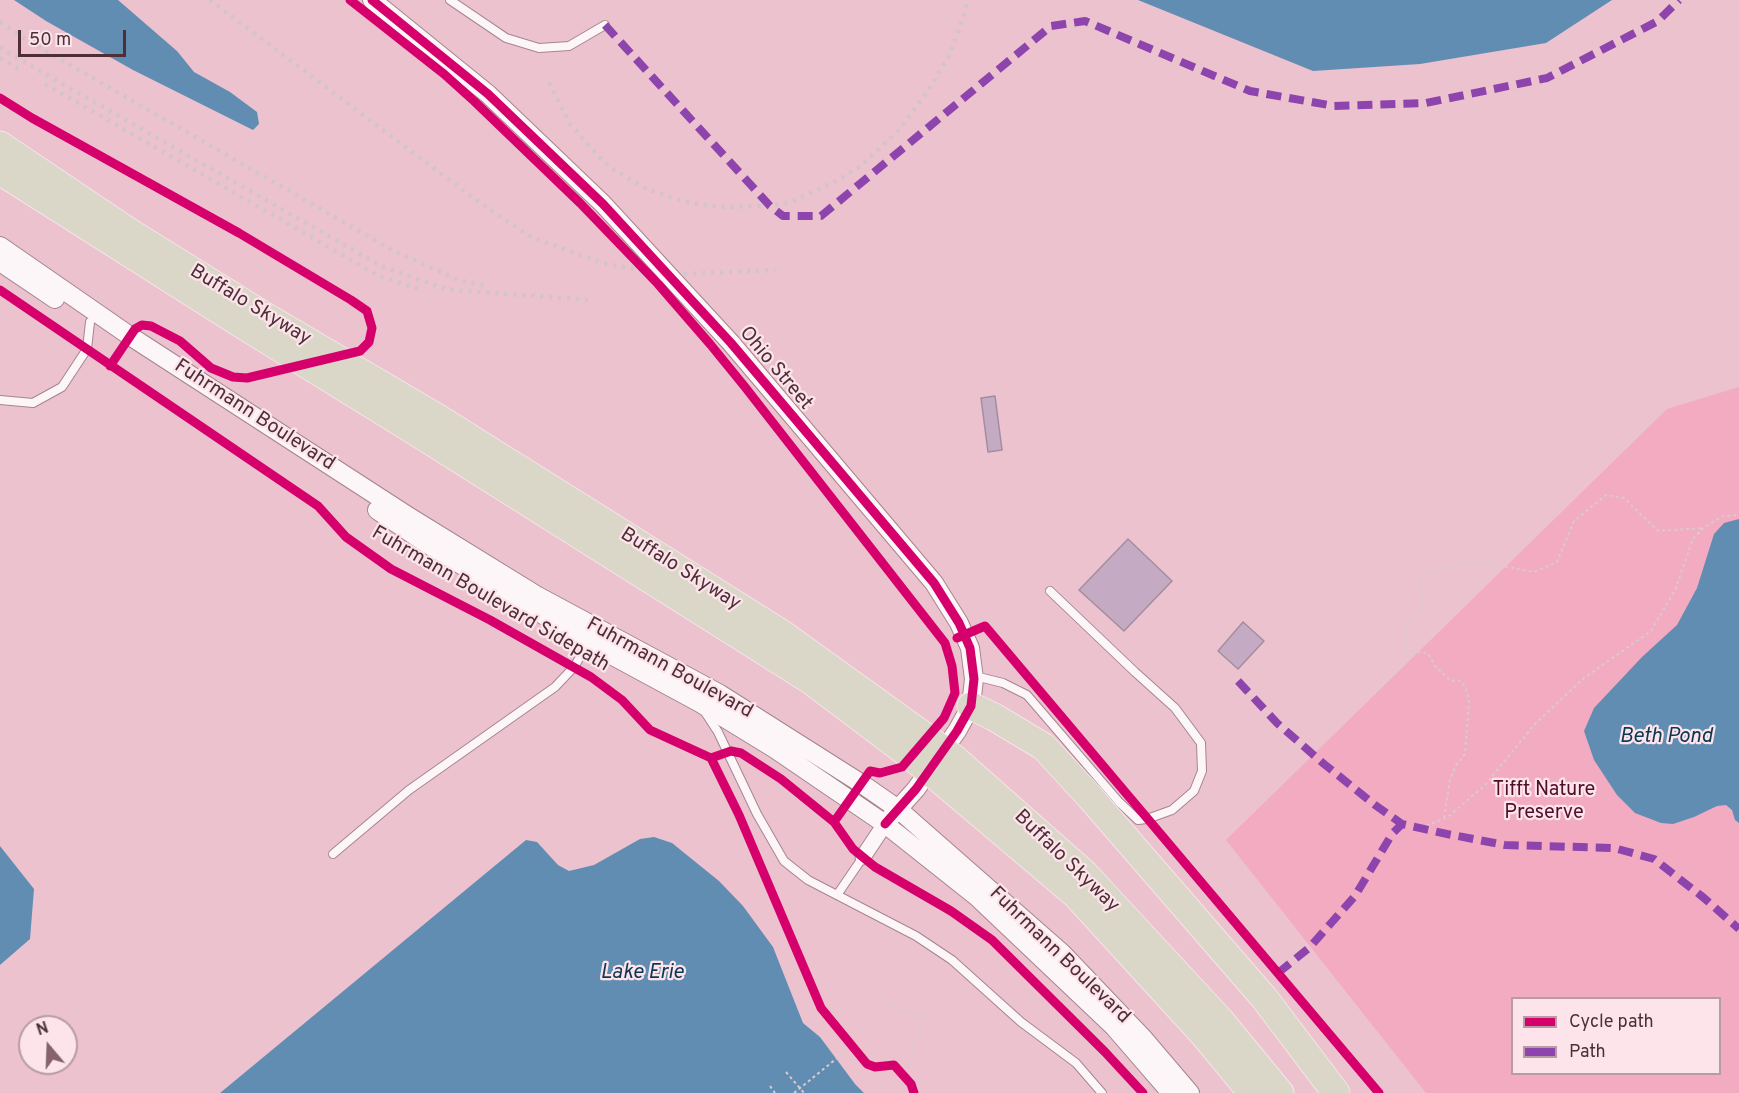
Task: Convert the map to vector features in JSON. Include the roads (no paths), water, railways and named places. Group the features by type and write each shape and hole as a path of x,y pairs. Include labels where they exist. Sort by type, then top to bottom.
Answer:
{"highway":[{"name":"Buffalo Skyway","path":"0,145 131,232 268,318 438,418 781,633 947,769 1084,873 1220,1020 1280,1093"},
{"name":"Buffalo Skyway","path":"0,171 810,680 916,744"},
{"path":"971,706 1044,747 1265,999 1335,1093"},
{"name":"Buffalo Skyway","path":"947,769 1076,895 1204,1035 1252,1093"}],"street":[{"name":"Ohio Street","path":"372,0 488,94 603,204 731,343 934,583 959,623 970,648 973,676 971,706 957,731 916,789 885,824"},
{"name":"Fuhrmann Boulevard","path":"0,246 93,317 424,542 593,636 775,749 885,824 977,897 1114,1027 1171,1093"},
{"name":"Fuhrmann Boulevard","path":"0,262 93,317"},
{"name":"Fuhrmann Boulevard","path":"593,636 720,694 898,809 1062,953 1144,1039 1190,1093"},
{"path":"863,857 885,824"}],"lane":[{"path":"450,0 506,38 539,48 569,46 605,25"},
{"path":"0,400 33,403 62,387 87,349 93,317"},
{"path":"973,676 1003,683 1027,695 1119,802 1138,820 1148,819 1172,810 1194,790 1202,771 1201,743 1175,708 1050,591"},
{"path":"333,854 409,790 555,687 574,668 593,636"},
{"path":"694,699 718,732 757,814 784,861 808,880 916,936 952,960 1021,1022 1076,1063 1102,1093"},
{"path":"837,895 863,857"}],"water":[{"path":"14,0 118,0 177,51 194,72 230,92 257,112 259,124 253,130 133,70 46,21"},
{"path":"1138,0 1612,0 1546,43 1420,64 1313,71"},
{"name":"Beth Pond","path":"1739,519 1739,823 1735,820 1732,810 1726,805 1717,806 1673,824 1661,823 1635,813 1617,795 1594,760 1584,731 1594,708 1642,657 1677,625 1697,588 1714,534 1724,523"},
{"name":"Lake Erie","path":"654,837 672,843 719,881 743,906 773,947 803,1023 820,1037 864,1093 220,1093 526,840 537,842 558,865 569,871 594,865 640,839"},
{"path":"0,846 34,889 30,939 0,965"}],"railway":[{"path":"210,0 480,203 531,237 603,263 663,275 775,270"},
{"path":"549,83 570,124 598,156 614,170 649,190 682,201 718,207 770,206 791,202 860,167 897,132 928,91 950,54 965,13 967,0"},
{"path":"0,22 25,39 392,250 458,280 489,286"},
{"path":"0,47 383,267 449,290 592,300"},
{"path":"0,58 22,71"},
{"path":"45,84 379,276 419,289"}],"park label":[{"name":"Tifft Nature Preserve","path":"1544,802"}]}
